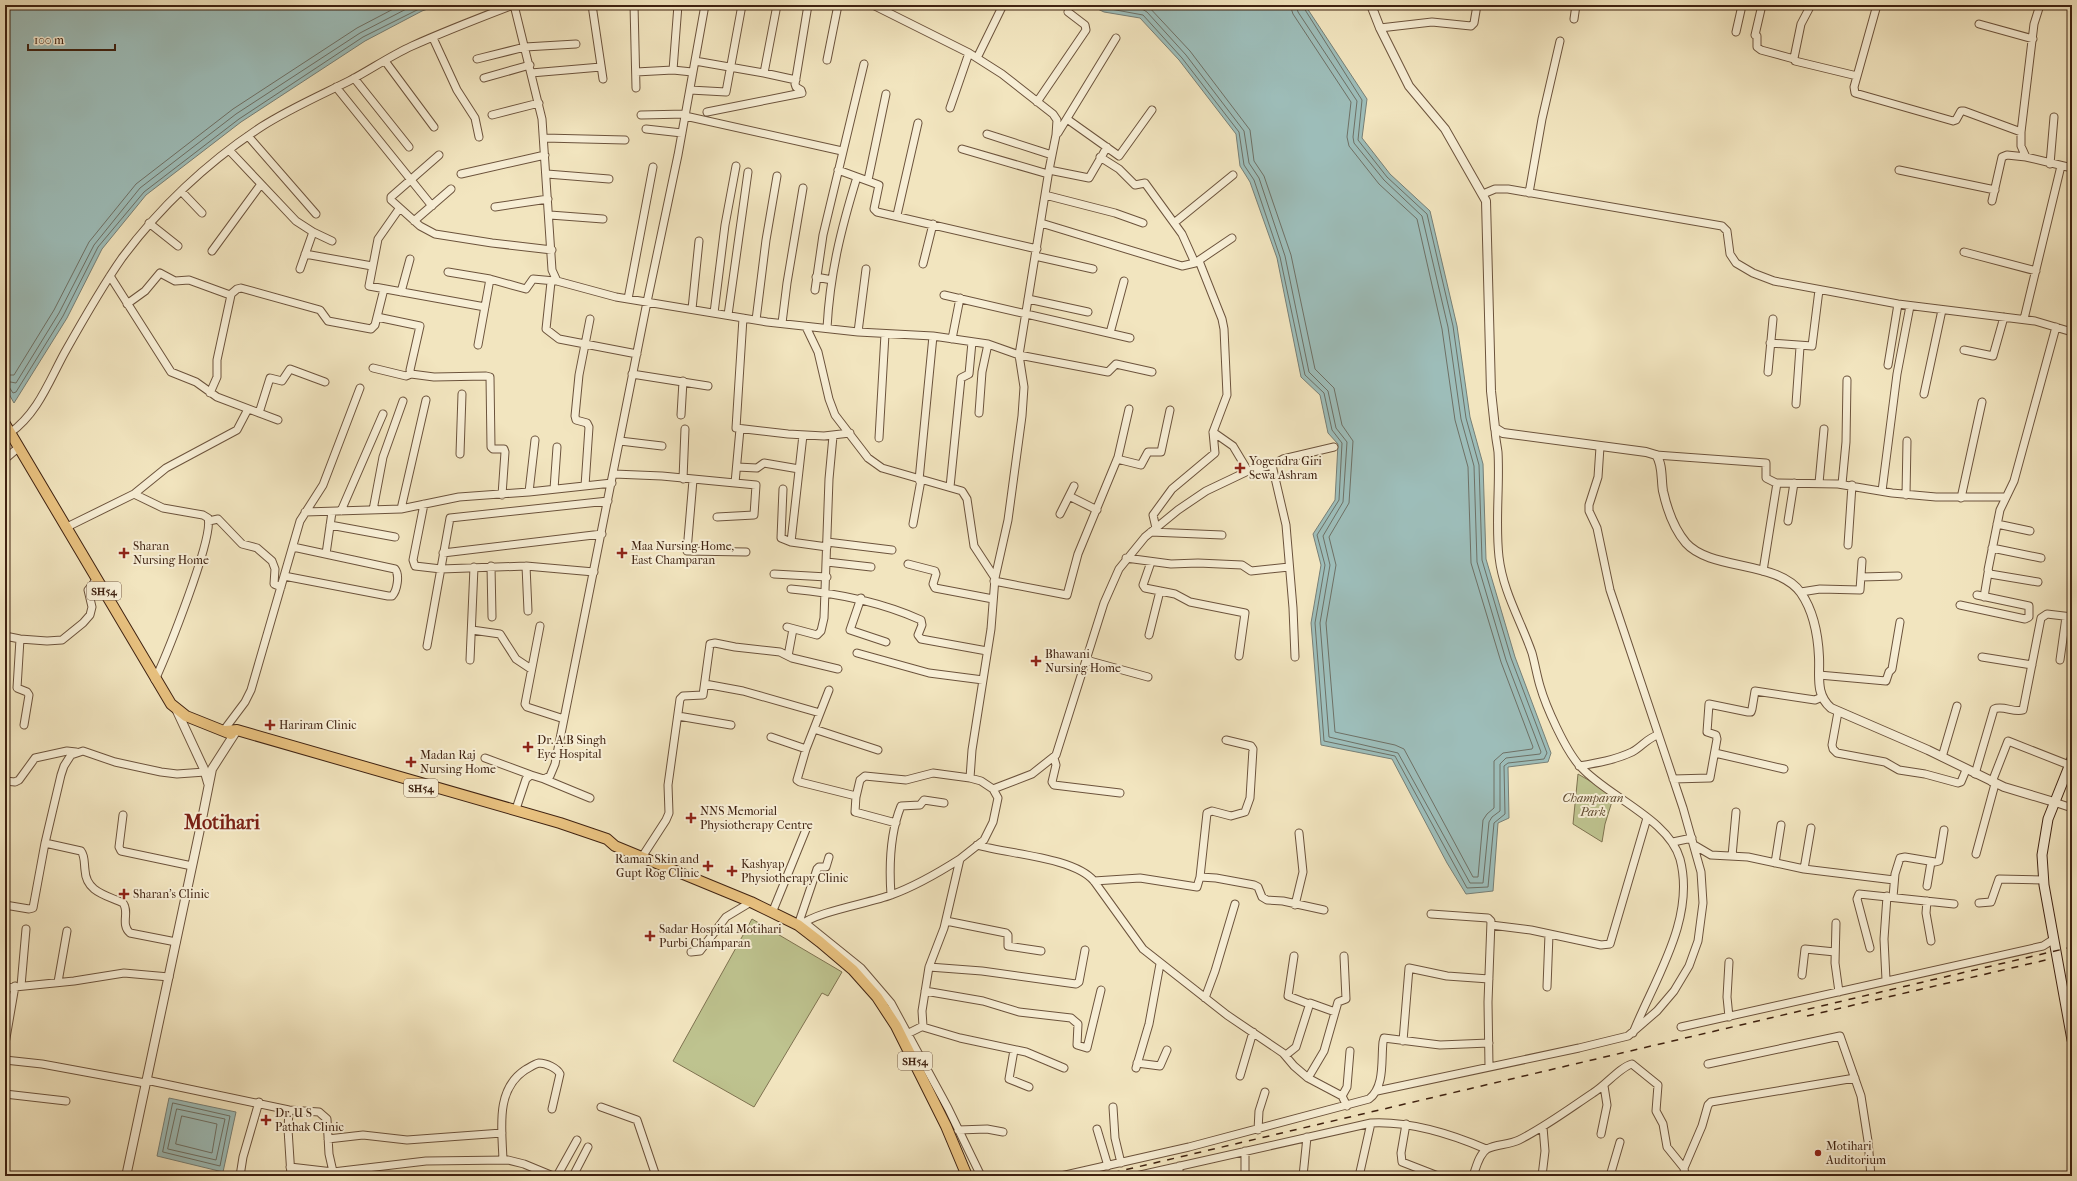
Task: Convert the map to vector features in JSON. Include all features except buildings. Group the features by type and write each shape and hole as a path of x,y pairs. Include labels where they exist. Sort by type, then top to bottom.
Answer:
{"main road":[{"name":"SH54","path":"7,428 67,527 154,680 170,704 177,711 186,716 231,732 541,822 605,845 615,846"},
{"name":"SH54","path":"231,732 516,809 607,840 615,846 750,902 800,925 853,970 877,997 896,1026 946,1126 967,1176"},
{"path":"2071,766 2056,803 2042,846 2044,880 2072,1040"},
{"path":"2056,803 2049,838 2047,867 2072,1009"}],"street":[{"path":"7,428 22,424 39,402 81,323 110,276 149,223 181,191 229,150 248,136 292,110 385,61 432,38 514,5 539,102 544,138 554,281 546,329 559,339 637,354"},
{"path":"592,5 603,79"},
{"path":"634,5 636,88"},
{"path":"673,70 678,5"},
{"path":"544,779 550,776 556,764 614,474 632,374 686,115 692,72 705,5"},
{"path":"690,90 725,93 742,5"},
{"path":"764,73 777,5"},
{"path":"707,112 802,92 801,89 796,86 796,80 808,5"},
{"path":"827,60 838,5"},
{"path":"873,5 969,53 1002,74 1056,117 1058,124 1048,172 1019,355 1024,387 1022,416 1008,520 994,580 987,651 970,778"},
{"path":"976,58 1003,5"},
{"path":"1371,5 1380,28 1409,86 1445,129 1483,194 1488,211 1491,391 1494,428 1498,450 1497,533 1501,573 1505,589 1532,652 1542,694 1566,747 1579,766 1647,818 1672,842 1681,867 1683,899 1680,914 1662,968 1633,1033"},
{"path":"1380,28 1432,22 1471,26 1474,24 1477,5"},
{"path":"1574,18 1576,5"},
{"path":"1736,32 1741,10 1739,5"},
{"path":"1762,5 1756,35 1757,47 1761,50 1794,59 1796,62 1857,76"},
{"path":"1794,59 1801,24 1811,5"},
{"path":"1877,5 1853,89 1857,94 1953,121 1956,120 1961,111 1964,111 2021,132"},
{"path":"2026,157 2021,146 2021,132 2036,17 2040,5"},
{"path":"1037,102 1086,30 1085,25 1068,12"},
{"path":"1979,24 2033,39"},
{"path":"432,38 454,85 475,118 479,137"},
{"path":"1056,135 1116,38"},
{"path":"1529,193 1542,119 1560,41"},
{"path":"477,59 525,47 576,44"},
{"path":"950,108 969,53"},
{"path":"385,61 434,127"},
{"path":"695,61 730,69 764,73 796,80"},
{"path":"814,290 823,235 864,64"},
{"path":"484,78 530,69 601,67"},
{"path":"636,72 673,70 692,72"},
{"path":"354,78 409,147"},
{"path":"336,87 432,206"},
{"path":"868,180 886,94"},
{"path":"492,115 539,102"},
{"path":"1067,119 1117,155 1120,155 1152,110"},
{"path":"641,115 686,115 842,151"},
{"path":"2050,164 2054,117"},
{"path":"897,215 918,123"},
{"path":"646,129 682,133"},
{"path":"987,134 1052,155"},
{"path":"248,136 316,214"},
{"path":"544,138 625,140"},
{"path":"962,149 1048,172 1088,178 1107,147"},
{"path":"229,150 296,221 313,232 332,240"},
{"path":"439,155 391,198 399,208 414,221 426,230 442,236 552,250"},
{"path":"461,174 545,156"},
{"path":"1100,157 1119,169 1135,185 1144,183 1185,239 1222,318 1225,341 1227,395 1213,432 1215,453 1168,493 1152,515 1153,530"},
{"path":"1992,201 2002,157 2026,157 2050,164 2072,168"},
{"path":"714,313 725,225 736,166"},
{"path":"2024,319 2061,166"},
{"path":"628,299 653,167"},
{"path":"838,170 879,185 874,207 875,211 933,224 1093,269"},
{"path":"1899,170 1994,190"},
{"path":"728,315 748,172"},
{"path":"547,174 609,179"},
{"path":"1174,223 1233,175"},
{"path":"756,320 766,240 777,176"},
{"path":"827,328 838,242 857,177"},
{"path":"212,251 261,184"},
{"path":"782,323 787,283 803,188"},
{"path":"414,221 451,189"},
{"path":"1483,194 1500,189 1722,226 1728,231 1730,254 1740,266 1774,282 1910,306 2024,319 2072,332"},
{"path":"181,191 202,213"},
{"path":"1045,195 1115,213 1143,223"},
{"path":"495,207 548,199"},
{"path":"399,208 378,240 369,286 485,307"},
{"path":"550,215 604,219"},
{"path":"149,223 178,246"},
{"path":"1041,223 1182,266 1197,262 1232,238"},
{"path":"923,264 933,224"},
{"path":"300,269 313,232"},
{"path":"692,309 699,241"},
{"path":"1964,252 2036,271"},
{"path":"305,254 372,266"},
{"path":"401,292 410,259"},
{"path":"858,332 866,269"},
{"path":"448,272 490,279 526,289 532,279 554,281 628,299 806,327 885,334 933,336 988,344 1019,355 1108,372 1117,364 1152,372"},
{"path":"127,304 145,291 159,273 177,282 191,280 231,295"},
{"path":"110,276 171,372 196,382 210,393 278,420"},
{"path":"816,277 832,280"},
{"path":"478,345 490,279"},
{"path":"1110,333 1124,281"},
{"path":"210,393 218,377 217,360 231,295 237,289 241,288 320,310 328,321 369,329 374,327 384,289"},
{"path":"1770,343 1809,348 1812,345 1819,290"},
{"path":"944,294 1130,338"},
{"path":"952,339 960,298"},
{"path":"1028,299 1088,312"},
{"path":"1888,365 1898,304"},
{"path":"1882,491 1897,374 1910,306"},
{"path":"1924,394 1942,310"},
{"path":"377,317 420,326 410,370 411,374"},
{"path":"1964,350 1993,356 2004,317"},
{"path":"744,318 736,426 740,429 803,435 833,436 850,433"},
{"path":"585,486 589,426 575,419 578,383 590,319"},
{"path":"1768,372 1773,319"},
{"path":"806,327 818,352 829,399 835,415 873,463 920,480 962,490 974,546 994,580 1067,595 1076,560 1117,459 1130,409"},
{"path":"1960,605 2025,619 2028,618 2030,607 1980,596 1988,573 1997,524 2005,496 2014,481 2056,327"},
{"path":"879,438 885,334"},
{"path":"913,524 920,480 933,336"},
{"path":"950,487 961,378 969,374 972,342"},
{"path":"979,413 982,372 988,344"},
{"path":"1796,404 1800,347"},
{"path":"373,368 406,376 411,374 434,378 490,377 491,447 493,449 503,449 504,451 502,495"},
{"path":"259,413 269,378 282,381 290,369 325,382"},
{"path":"632,374 708,386"},
{"path":"1842,484 1846,442 1848,380"},
{"path":"681,415 683,381"},
{"path":"127,1175 212,769 251,690 300,521 323,486 360,388"},
{"path":"460,454 462,394"},
{"path":"402,509 426,400"},
{"path":"373,510 383,457 403,401"},
{"path":"1961,498 1982,402"},
{"path":"67,527 134,494 166,468 237,430 248,409"},
{"path":"1117,459 1141,465 1148,452 1161,452 1170,410"},
{"path":"341,511 383,414"},
{"path":"1494,428 1503,433 1646,452 1656,455 1766,463 1766,478 1776,484 1842,484 1906,495 1961,498 2005,496"},
{"path":"682,479 685,429"},
{"path":"735,483 740,429"},
{"path":"1820,483 1824,429"},
{"path":"1213,432 1233,446 1248,471"},
{"path":"791,542 803,435"},
{"path":"788,656 790,628 815,635 820,633 826,609 825,592 827,562 828,479 833,436"},
{"path":"529,492 535,440"},
{"path":"620,441 662,446"},
{"path":"1906,495 1907,441"},
{"path":"5,459 19,447"},
{"path":"554,489 557,447"},
{"path":"993,788 1032,774 1054,758 1061,743 1104,604 1119,569 1126,558 1153,530 1178,510 1206,491 1248,471 1272,465 1300,454 1334,447"},
{"path":"1061,1176 1258,1130 1369,1099 1377,1091 1623,1038 1633,1033 1657,1011 1674,992 1689,966 1698,942 1702,924 1703,886 1693,841 1610,590 1597,528 1588,511 1588,505 1598,477 1600,447"},
{"path":"1656,455 1659,462 1667,507 1672,521 1686,543 1694,550 1706,556 1763,571 1787,581 1800,592 1814,618 1819,657 1819,686 1822,697 1826,703 1838,712 1942,757 1994,783 2072,808"},
{"path":"737,467 757,468 764,463 799,469"},
{"path":"1272,465 1286,526 1295,657"},
{"path":"614,474 756,485 754,515 717,517"},
{"path":"693,480 687,551 746,552"},
{"path":"305,512 402,509 459,497 502,495 612,483"},
{"path":"1788,522 1794,483"},
{"path":"1763,571 1776,484"},
{"path":"1848,545 1852,485"},
{"path":"1060,514 1074,486"},
{"path":"783,489 781,539 791,542 892,550"},
{"path":"134,494 155,505 203,514 207,516 209,520"},
{"path":"1069,496 1097,510"},
{"path":"427,646 443,553 451,518 608,501"},
{"path":"424,504 413,564 418,567 441,569 491,566 526,566 594,572"},
{"path":"326,554 332,512"},
{"path":"209,520 218,519 242,544 257,548 272,561 275,569 274,584 281,587"},
{"path":"154,680 167,651 194,578 209,520"},
{"path":"1997,524 2030,531"},
{"path":"330,525 395,537"},
{"path":"1153,530 1222,535"},
{"path":"443,553 602,534"},
{"path":"284,576 388,596 394,595 398,574 396,569 293,547"},
{"path":"1992,548 2041,558"},
{"path":"1126,558 1171,564 1198,562 1242,565 1251,571 1289,567"},
{"path":"1800,592 1820,589 1859,591 1862,561"},
{"path":"827,562 871,566"},
{"path":"1151,562 1144,587 1178,596 1190,602 1244,612 1245,616 1239,656"},
{"path":"908,564 935,571 936,574 933,584 935,588 993,599"},
{"path":"491,566 492,617"},
{"path":"526,566 528,611"},
{"path":"470,660 474,567"},
{"path":"1988,573 2038,582"},
{"path":"774,574 826,577"},
{"path":"1861,577 1898,576"},
{"path":"5,636 53,642 67,636 90,616 92,607 88,590 97,579"},
{"path":"791,589 825,592 861,598 920,620 922,625 918,635 921,639 987,651"},
{"path":"1149,634 1160,591"},
{"path":"861,598 850,630 886,642"},
{"path":"2030,611 2044,615 2069,617 2060,660"},
{"path":"1975,774 1994,709 2000,708 2020,711 2023,710 2040,621 2044,615"},
{"path":"1819,675 1886,681 1888,672 1892,669 1900,622"},
{"path":"540,626 525,705 564,719"},
{"path":"472,630 500,634 518,662 531,669"},
{"path":"20,639 17,688 27,692 29,695 24,725"},
{"path":"642,857 669,813 668,785 680,698 702,696 705,684 709,645 711,643 780,652 788,656 838,669"},
{"path":"857,654 930,673 983,680"},
{"path":"1982,657 2032,665"},
{"path":"1086,660 1148,677"},
{"path":"705,684 743,691 820,714"},
{"path":"829,690 806,749 797,777 798,781 856,797"},
{"path":"1673,779 1709,779 1717,736 1707,731 1709,704 1751,712 1756,692 1815,700 1822,697"},
{"path":"1942,757 1957,706"},
{"path":"177,711 205,772 208,784"},
{"path":"1838,712 1832,745 1837,753 1885,762 1899,770 1925,774 1958,783 1960,783 1966,770"},
{"path":"678,716 731,725"},
{"path":"814,728 878,750"},
{"path":"1579,766 1619,757 1632,751 1648,739 1658,735"},
{"path":"770,737 806,749"},
{"path":"1094,881 1140,878 1194,888 1198,886 1208,812 1212,811 1231,816 1245,812 1250,798 1253,749 1251,746 1226,740"},
{"path":"1976,854 1994,783 2008,741 2071,766"},
{"path":"5,780 15,782 19,780 35,758 67,751 83,751 115,762 161,772 176,774 205,772"},
{"path":"5,905 29,909 33,908 45,843 64,766 71,755 78,752"},
{"path":"1715,753 1784,769"},
{"path":"485,758 544,779 590,798"},
{"path":"1054,758 1056,765 1052,782 1054,785 1120,793"},
{"path":"800,925 818,916 891,895 910,887 960,860 984,840 993,822 998,798 993,788 981,781 970,778 933,773 906,780 865,776 860,780 856,797 855,812 896,822"},
{"path":"516,809 526,779 531,775"},
{"path":"891,895 890,869 896,822 902,805 919,805 924,800 944,803"},
{"path":"1732,856 1736,812"},
{"path":"123,815 120,850 192,866"},
{"path":"1492,925 1549,934 1601,946 1610,944 1647,818"},
{"path":"1775,863 1781,825"},
{"path":"772,912 807,827"},
{"path":"1804,869 1811,828"},
{"path":"1886,980 1884,934 1896,869 1902,858 1931,862 1940,860 1944,830"},
{"path":"1295,905 1303,872 1299,833"},
{"path":"1672,842 1693,841 1708,854 1732,856 1804,869 1894,880"},
{"path":"45,843 81,851 84,855 85,877 88,883 107,898 123,903 126,908 125,926 130,933 176,942"},
{"path":"977,845 1035,856 1069,866 1086,873 1094,881 1138,944 1160,964 1227,1015 1286,1055 1294,1066 1308,1078 1342,1096 1347,1106"},
{"path":"800,925 817,869 826,866 829,857"},
{"path":"923,1027 925,991 929,967 946,921 960,860"},
{"path":"1927,886 1931,862"},
{"path":"1200,877 1216,878 1256,886 1262,897 1267,900 1283,901 1295,905 1324,910"},
{"path":"1979,903 1991,902 1999,879 2044,880"},
{"path":"1870,948 1857,896 1862,893 1954,904"},
{"path":"1927,901 1926,913 1931,941"},
{"path":"691,952 700,951 726,917 750,902"},
{"path":"1205,998 1217,966 1235,904"},
{"path":"1431,914 1490,919 1492,925 1489,980 1489,1066"},
{"path":"946,921 1006,933 1008,935 1008,946 1041,951"},
{"path":"1836,923 1835,952 1839,992"},
{"path":"800,925 843,952 876,985 891,1003 909,1033 981,1176"},
{"path":"5,1044 18,986 26,929"},
{"path":"58,982 67,931"},
{"path":"1547,987 1549,934"},
{"path":"1681,1028 1886,980 2043,946 2054,939"},
{"path":"1802,975 1805,949 1835,952"},
{"path":"929,967 970,970 1076,984 1079,982 1085,950"},
{"path":"1294,956 1288,996 1335,1012"},
{"path":"1308,1078 1324,1051 1338,1002 1346,999 1344,956"},
{"path":"1729,962 1726,997 1729,1017"},
{"path":"1160,964 1149,1024 1137,1066 1160,1066 1167,1050"},
{"path":"1403,1041 1409,968 1447,976 1489,980"},
{"path":"5,988 124,973 169,977"},
{"path":"925,991 983,1002 1019,1012 1071,1018 1078,1024 1077,1045 1087,1048 1101,990"},
{"path":"1286,1055 1296,1047 1310,1004"},
{"path":"909,1033 923,1027 960,1038 1034,1055 1064,1068"},
{"path":"1240,1076 1253,1032"},
{"path":"1708,1064 1838,1036 1841,1037 1855,1078 1865,1118 1871,1176"},
{"path":"1377,1091 1383,1040 1386,1038 1440,1045 1489,1043"},
{"path":"1014,1050 1009,1079 1029,1087"},
{"path":"1342,1096 1347,1087 1350,1051"},
{"path":"5,1060 42,1064 259,1102 289,1110 314,1111 323,1114 326,1119 334,1174"},
{"path":"503,1160 502,1133 504,1094 516,1078 536,1064 543,1064 555,1069 560,1074 560,1080 552,1109"},
{"path":"1473,1176 1480,1156 1486,1149 1516,1142 1543,1127 1604,1086 1625,1067 1632,1064 1658,1086 1656,1111 1663,1124 1667,1147 1684,1168"},
{"path":"1685,1176 1684,1168 1711,1102 1855,1078"},
{"path":"1601,1134 1607,1105 1604,1086"},
{"path":"1258,1130 1259,1111 1265,1092"},
{"path":"5,1094 66,1102"},
{"path":"240,1176 243,1157 259,1102"},
{"path":"601,1107 637,1120 656,1176"},
{"path":"1113,1107 1116,1138 1121,1163"},
{"path":"289,1110 291,1176"},
{"path":"1136,1176 1371,1123 1406,1124 1472,1143 1486,1149"},
{"path":"1360,1172 1371,1123"},
{"path":"1406,1124 1401,1153 1402,1162 1438,1176"},
{"path":"1542,1176 1545,1151 1543,1127"},
{"path":"958,1130 987,1129 1002,1132"},
{"path":"1097,1129 1108,1166"},
{"path":"328,1139 363,1135 406,1140 502,1133"},
{"path":"1305,1176 1307,1137"},
{"path":"558,1176 577,1140"},
{"path":"1610,1176 1620,1142"},
{"path":"573,1176 588,1147"},
{"path":"1245,1151 1245,1176"},
{"path":"290,1167 334,1174 426,1161 503,1160 524,1164 553,1176"},
{"path":"1179,1166 1179,1176"}],"green space":[{"name":"Champaran Park","path":"1578,774 1614,795 1605,824 1602,842 1573,824"},
{"path":"752,919 842,972 828,996 822,993 754,1107 673,1061"}],"water":[{"path":"5,5 439,5 422,11 365,41 241,122 146,195 102,249 67,318 14,403 5,387"},
{"path":"1089,5 1305,5 1367,99 1362,138 1390,174 1430,211 1457,326 1470,417 1483,464 1486,559 1515,657 1551,753 1548,762 1508,767 1509,818 1498,823 1493,891 1466,894 1447,863 1392,759 1321,745 1311,623 1321,565 1313,534 1335,500 1338,444 1328,433 1320,395 1301,377 1277,258 1250,182 1240,166 1236,134 1179,60 1140,18 1104,12"},
{"path":"169,1098 236,1112 223,1172 157,1156"}],"railway":[{"path":"1099,1176 2072,947"},
{"path":"1807,1016 2050,959"}],"place":[{"name":"Yogendra Giri Sewa Ashram","path":"1240,468"},
{"name":"Sharan Nursing Home","path":"124,553"},
{"name":"Maa Nursing Home, East Champaran","path":"622,553"},
{"name":"Bhawani Nursing Home","path":"1036,661"},
{"name":"Hariram Clinic","path":"270,725"},
{"name":"Dr. A.B Singh Eye Hospital","path":"528,747"},
{"name":"Madan Raj Nursing Home","path":"411,762"},
{"name":"NNS Memorial Physiotherapy Centre","path":"691,818"},
{"name":"Raman Skin and Gupt Rog Clinic","path":"708,866"},
{"name":"Kashyap Physiotherapy Clinic","path":"732,871"},
{"name":"Sharan's Clinic","path":"124,894"},
{"name":"Sadar Hospital Motihari Purbi Champaran","path":"650,936"},
{"name":"Dr. U S Pathak Clinic","path":"266,1120"},
{"name":"Motihari Auditorium","path":"1818,1153"}],"district":[{"name":"Motihari","path":"222,822"}]}
